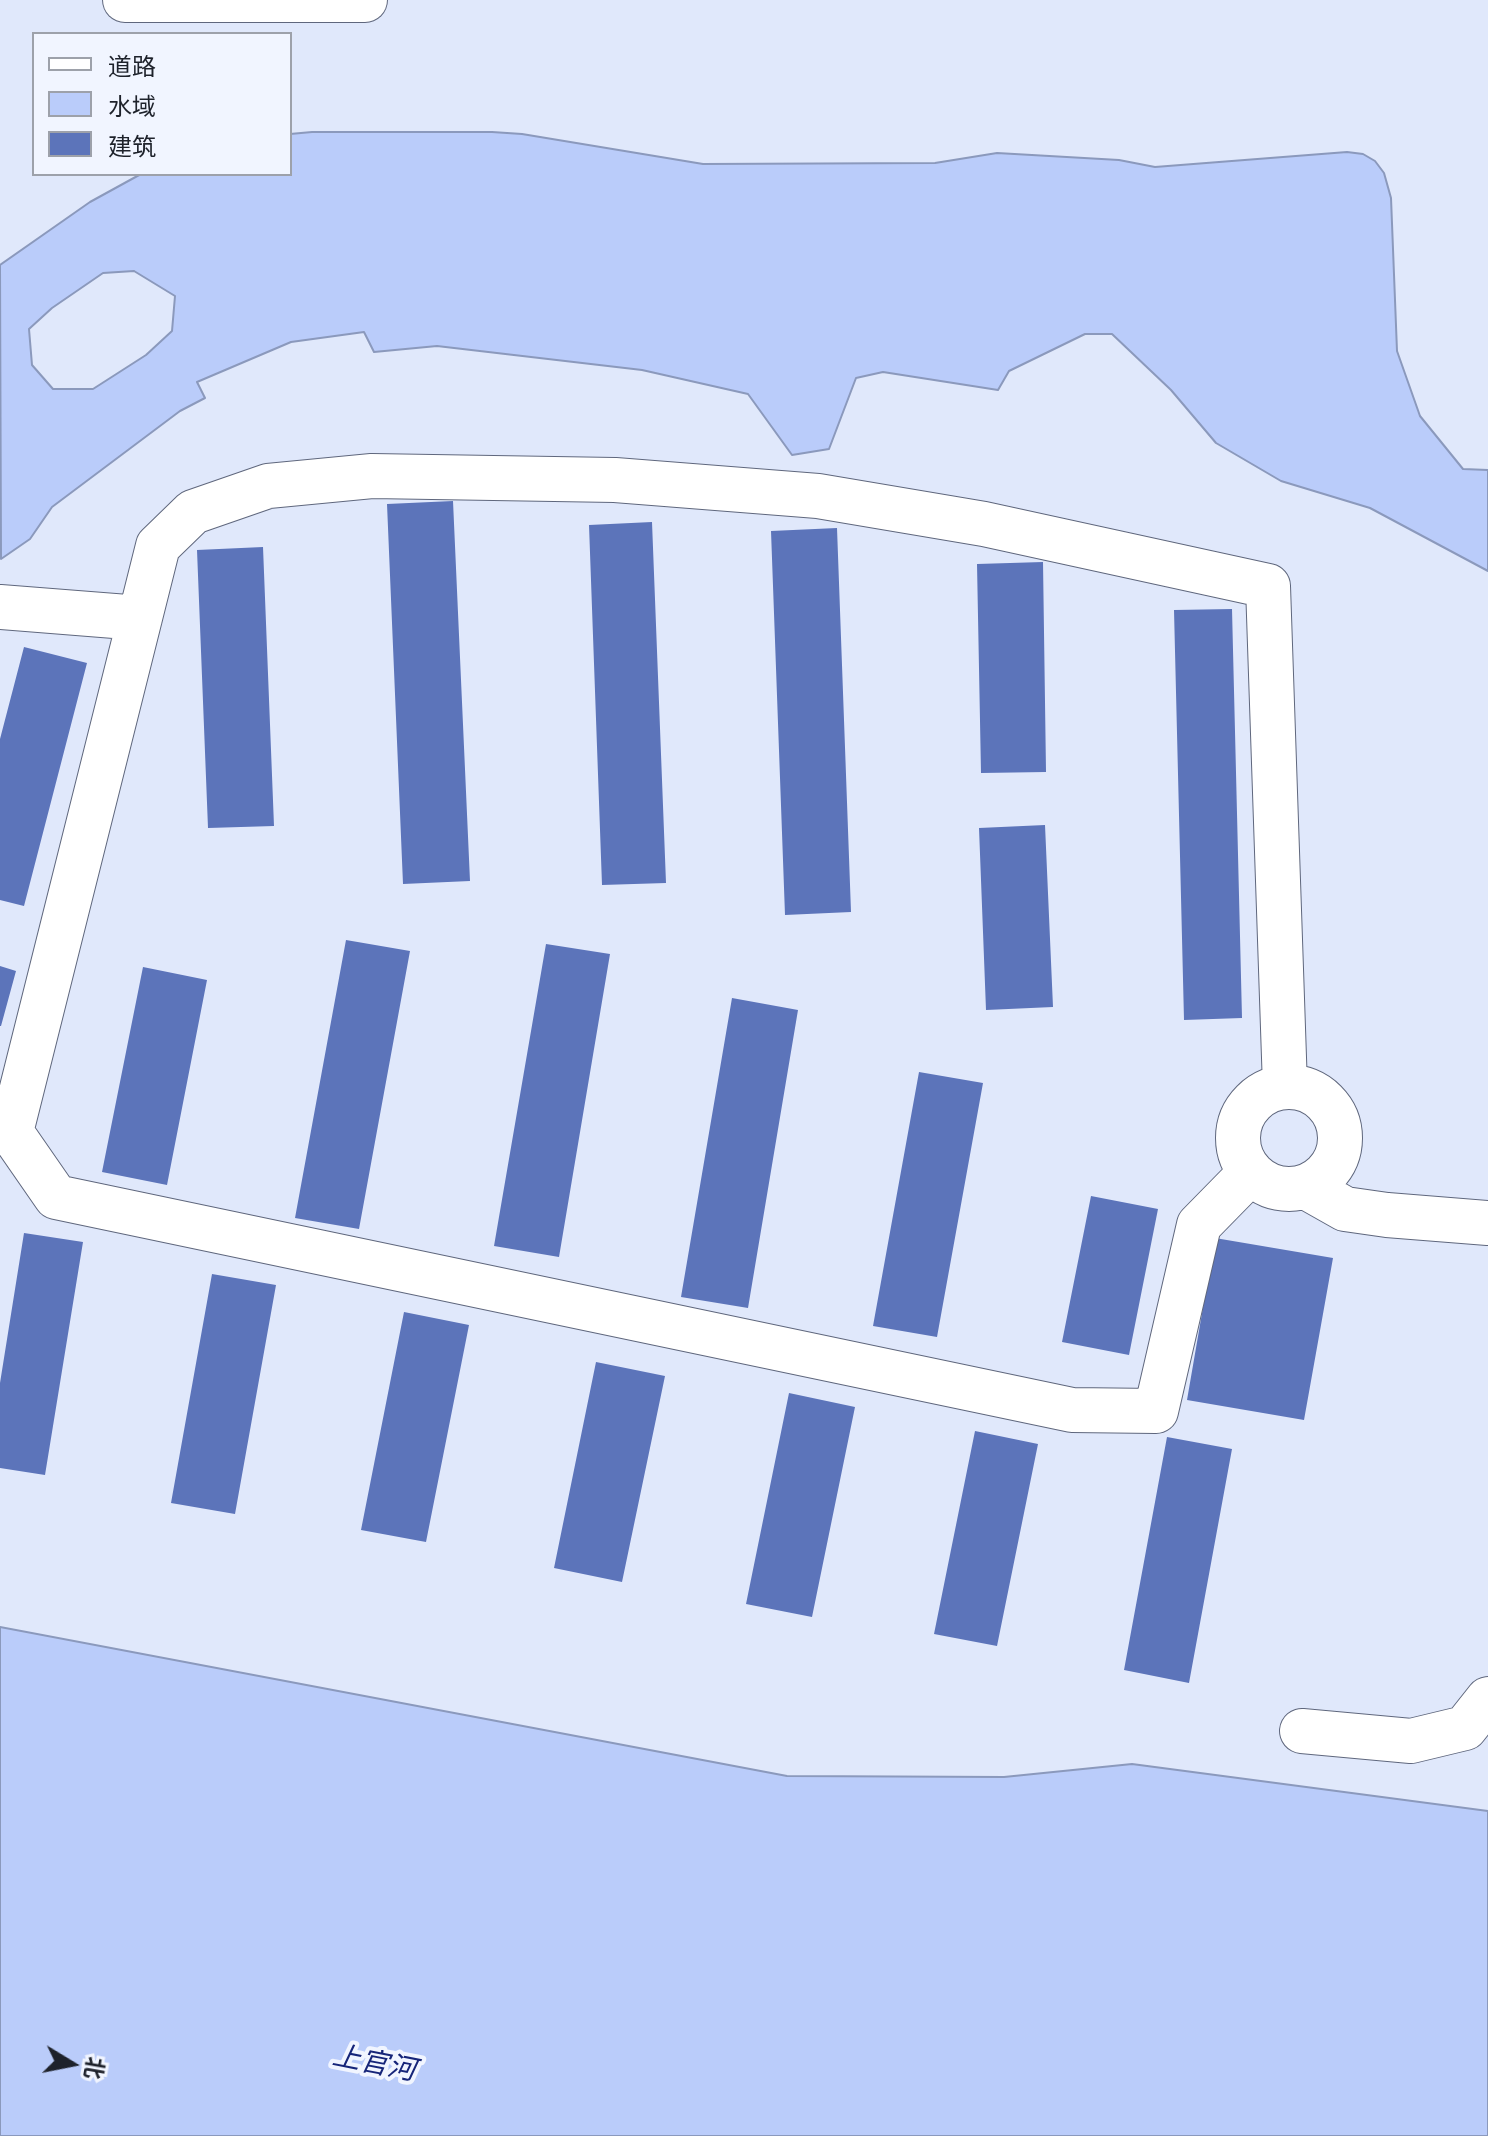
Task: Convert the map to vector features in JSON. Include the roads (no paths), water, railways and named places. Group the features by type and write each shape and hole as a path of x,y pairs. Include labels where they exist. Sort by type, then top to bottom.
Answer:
{"main road":[{"path":"125,0 365,0"},
{"path":"1251,1172 1199,1225 1156,1411 1072,1410 56,1197 11,1132 158,546 193,512 268,486 372,476 615,480 818,496 984,524 1268,586 1285,1087"},
{"path":"0,607 140,618"},
{"path":"1285,1087 1306,1089 1325,1100 1337,1118 1341,1139 1336,1160 1323,1177 1306,1187 1286,1190 1267,1184 1251,1172 1241,1156 1238,1137 1242,1119 1252,1103 1267,1092 1285,1087"},
{"path":"1306,1187 1345,1209 1488,1223"},
{"path":"1302,1731 1411,1741 1465,1728 1488,1699"}],"water":[{"path":"312,132 522,134 703,164 935,163 997,153 1119,160 1155,167 1347,152 1363,154 1375,161 1384,173 1391,198 1397,351 1420,416 1463,469 1488,470 1488,571 1370,508 1281,481 1216,443 1171,390 1112,334 1085,334 1009,371 998,390 883,372 856,378 829,449 792,455 748,394 642,370 437,346 374,352 364,332 291,342 197,382 205,398 180,411 52,507 30,539 1,559 0,265 90,202 137,176 292,176 292,134","holes":["134,271 175,296 172,331 146,355 93,389 53,389 32,365 29,329 52,308 103,273"]},
{"name":"上官河","path":"0,1627 787,1776 1004,1777 1132,1764 1488,1811 1488,2136 0,2136"}]}
